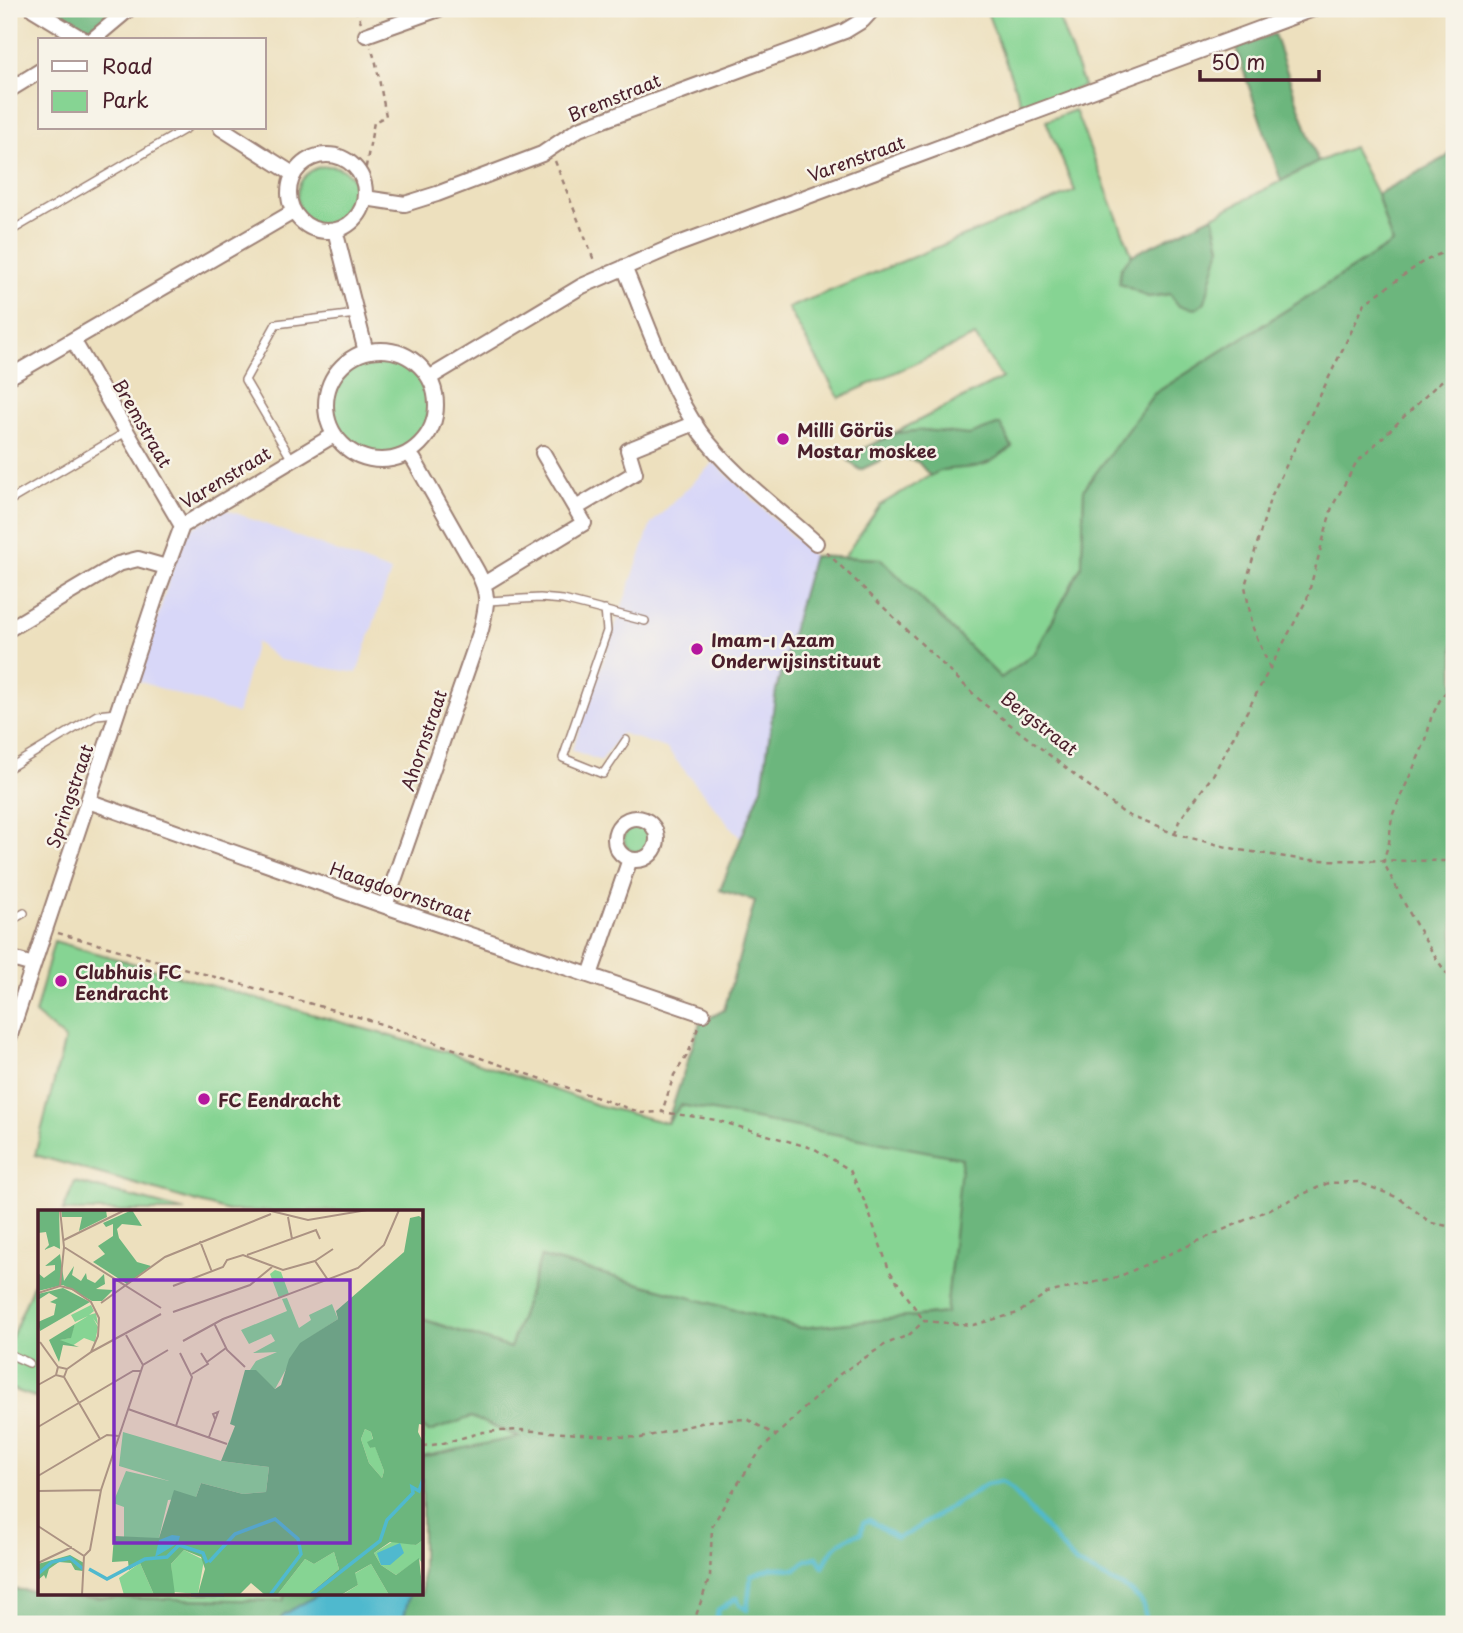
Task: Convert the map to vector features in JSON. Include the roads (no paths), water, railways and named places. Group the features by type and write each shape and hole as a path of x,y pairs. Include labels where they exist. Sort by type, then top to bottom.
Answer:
{"street":[{"path":"33,9 81,38"},
{"path":"94,38 130,9"},
{"path":"366,35 439,9"},
{"name":"Bremstraat","path":"365,198 405,204 449,190 542,154 579,129 845,31 863,20 873,9"},
{"name":"Varenstraat","path":"429,378 582,286 624,267 689,240 1313,9"},
{"path":"9,90 38,72"},
{"path":"224,130 293,174"},
{"path":"313,157 340,157 351,163 360,174 365,187 365,198 360,212 352,222 335,230 314,229 302,222 293,212 289,199 293,174 302,163 313,157"},
{"path":"9,377 293,212"},
{"path":"335,230 366,352"},
{"path":"624,267 681,401 695,423 730,466 816,542"},
{"name":"Bremstraat","path":"73,340 181,526"},
{"path":"384,351 407,357 429,378 437,407 434,420 419,445 408,453 392,459 375,460 359,456 345,447 334,435 326,411 328,387 344,365 366,352 384,351"},
{"path":"576,508 635,473 628,450 695,423"},
{"name":"Varenstraat","path":"166,567 181,526 334,435"},
{"name":"Ahornstraat","path":"385,906 481,630 488,601 484,584 408,453"},
{"path":"484,584 584,523 543,453"},
{"path":"9,629 118,564 138,559 166,567"},
{"name":"Springstraat","path":"9,1038 166,567"},
{"name":"Haagdoornstraat","path":"88,801 703,1014"},
{"path":"590,975 630,859"},
{"path":"9,958 33,965"}],"lane":[{"path":"9,232 184,130"},
{"path":"292,460 245,380 276,324 357,314"},
{"path":"9,501 126,432"},
{"path":"488,601 552,599 645,621"},
{"path":"605,610 607,631 563,758 603,774 626,740"},
{"path":"9,768 97,715 117,713"},
{"path":"9,922 24,913"},
{"path":"9,1354 29,1363"}],"water":[{"path":"319,1594 410,1594 402,1624 278,1624 283,1615"}],"waterway":[{"path":"716,1624 718,1610 737,1598 740,1605 747,1610 751,1576 772,1568 796,1569 806,1560 817,1557 823,1567 838,1545 861,1533 863,1523 869,1520 897,1538 986,1485 1001,1482 1011,1489 1076,1563 1132,1592 1143,1604 1147,1624"}],"place":[{"name":"Milli Görüs Mostar moskee","path":"783,439"},
{"name":"Imam-ı Azam Onderwijsinstituut","path":"697,649"},
{"name":"Clubhuis FC Eendracht","path":"61,981"},
{"name":"FC Eendracht","path":"204,1099"}]}
